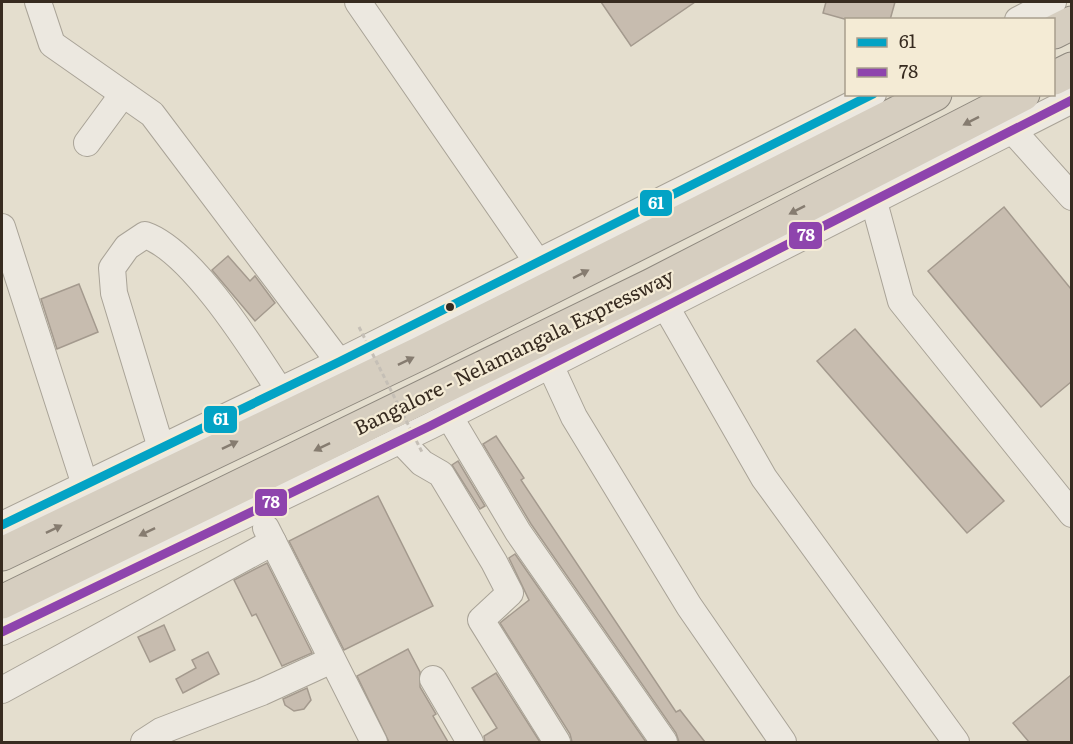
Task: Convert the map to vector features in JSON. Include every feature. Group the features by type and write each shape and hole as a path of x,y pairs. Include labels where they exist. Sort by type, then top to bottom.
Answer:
{"highway":[{"path":"1055,31 1071,23"},
{"path":"1055,77 1071,69"},
{"name":"Bangalore - Nelamangala Expressway","path":"2,554 421,353 931,96"},
{"name":"Bangalore - Nelamangala Expressway","path":"2,602 641,290 1019,96"}],"street":[{"path":"38,2 52,44 152,114 339,362"},
{"path":"358,2 538,263"},
{"path":"1022,18 1053,2"},
{"path":"87,143 123,94"},
{"path":"3,519 85,485 280,391 869,96"},
{"path":"2,632 258,511 449,416 1071,100"},
{"path":"1013,131 1071,196"},
{"path":"874,202 901,301 1071,514"},
{"path":"2,227 85,485"},
{"path":"160,448 114,292 112,268 126,247 146,235 161,240 185,263 253,350 280,391"},
{"path":"666,307 764,478 956,742"},
{"path":"550,365 573,417 683,596 783,742"},
{"path":"449,416 518,532 663,742"},
{"path":"400,440 422,463 441,474 494,562 510,593 481,620 557,742"},
{"path":"258,511 374,742"},
{"path":"2,690 273,542"},
{"path":"144,742 161,731 262,692 332,660"},
{"path":"433,679 470,742"}],"path":[{"path":"359,327 423,454"}],"building":[{"path":"601,2 695,2 631,46"},
{"path":"826,2 895,2 891,18 845,19 823,13"},
{"path":"1004,207 1071,289 1071,382 1041,407 928,271"},
{"path":"228,256 250,281 255,276 275,303 255,321 212,270"},
{"path":"79,284 98,332 57,349 41,299"},
{"path":"855,329 1004,501 967,533 817,361"},
{"path":"496,436 524,478 521,480 676,712 680,710 705,742 679,742 676,733 531,524 483,444"},
{"path":"458,461 485,506 480,509 452,465"},
{"path":"378,496 433,606 344,650 289,541"},
{"path":"515,554 646,742 572,742 570,734 500,623 529,600 509,558"},
{"path":"267,563 312,653 282,666 256,614 252,616 234,580"},
{"path":"164,625 175,650 150,662 138,637"},
{"path":"408,649 420,672 420,687 436,714 433,716 448,742 389,742 357,676"},
{"path":"208,652 219,674 183,693 176,679 196,668 192,660"},
{"path":"496,673 540,742 485,742 484,736 497,728 472,688"},
{"path":"1071,675 1071,742 1029,742 1013,723"},
{"path":"307,688 311,700 304,709 294,711 285,705 283,699"}],"transit line":[{"name":"61","path":"2,525 339,362 869,96"},
{"name":"78","path":"2,632 430,426 1072,100"}]}
